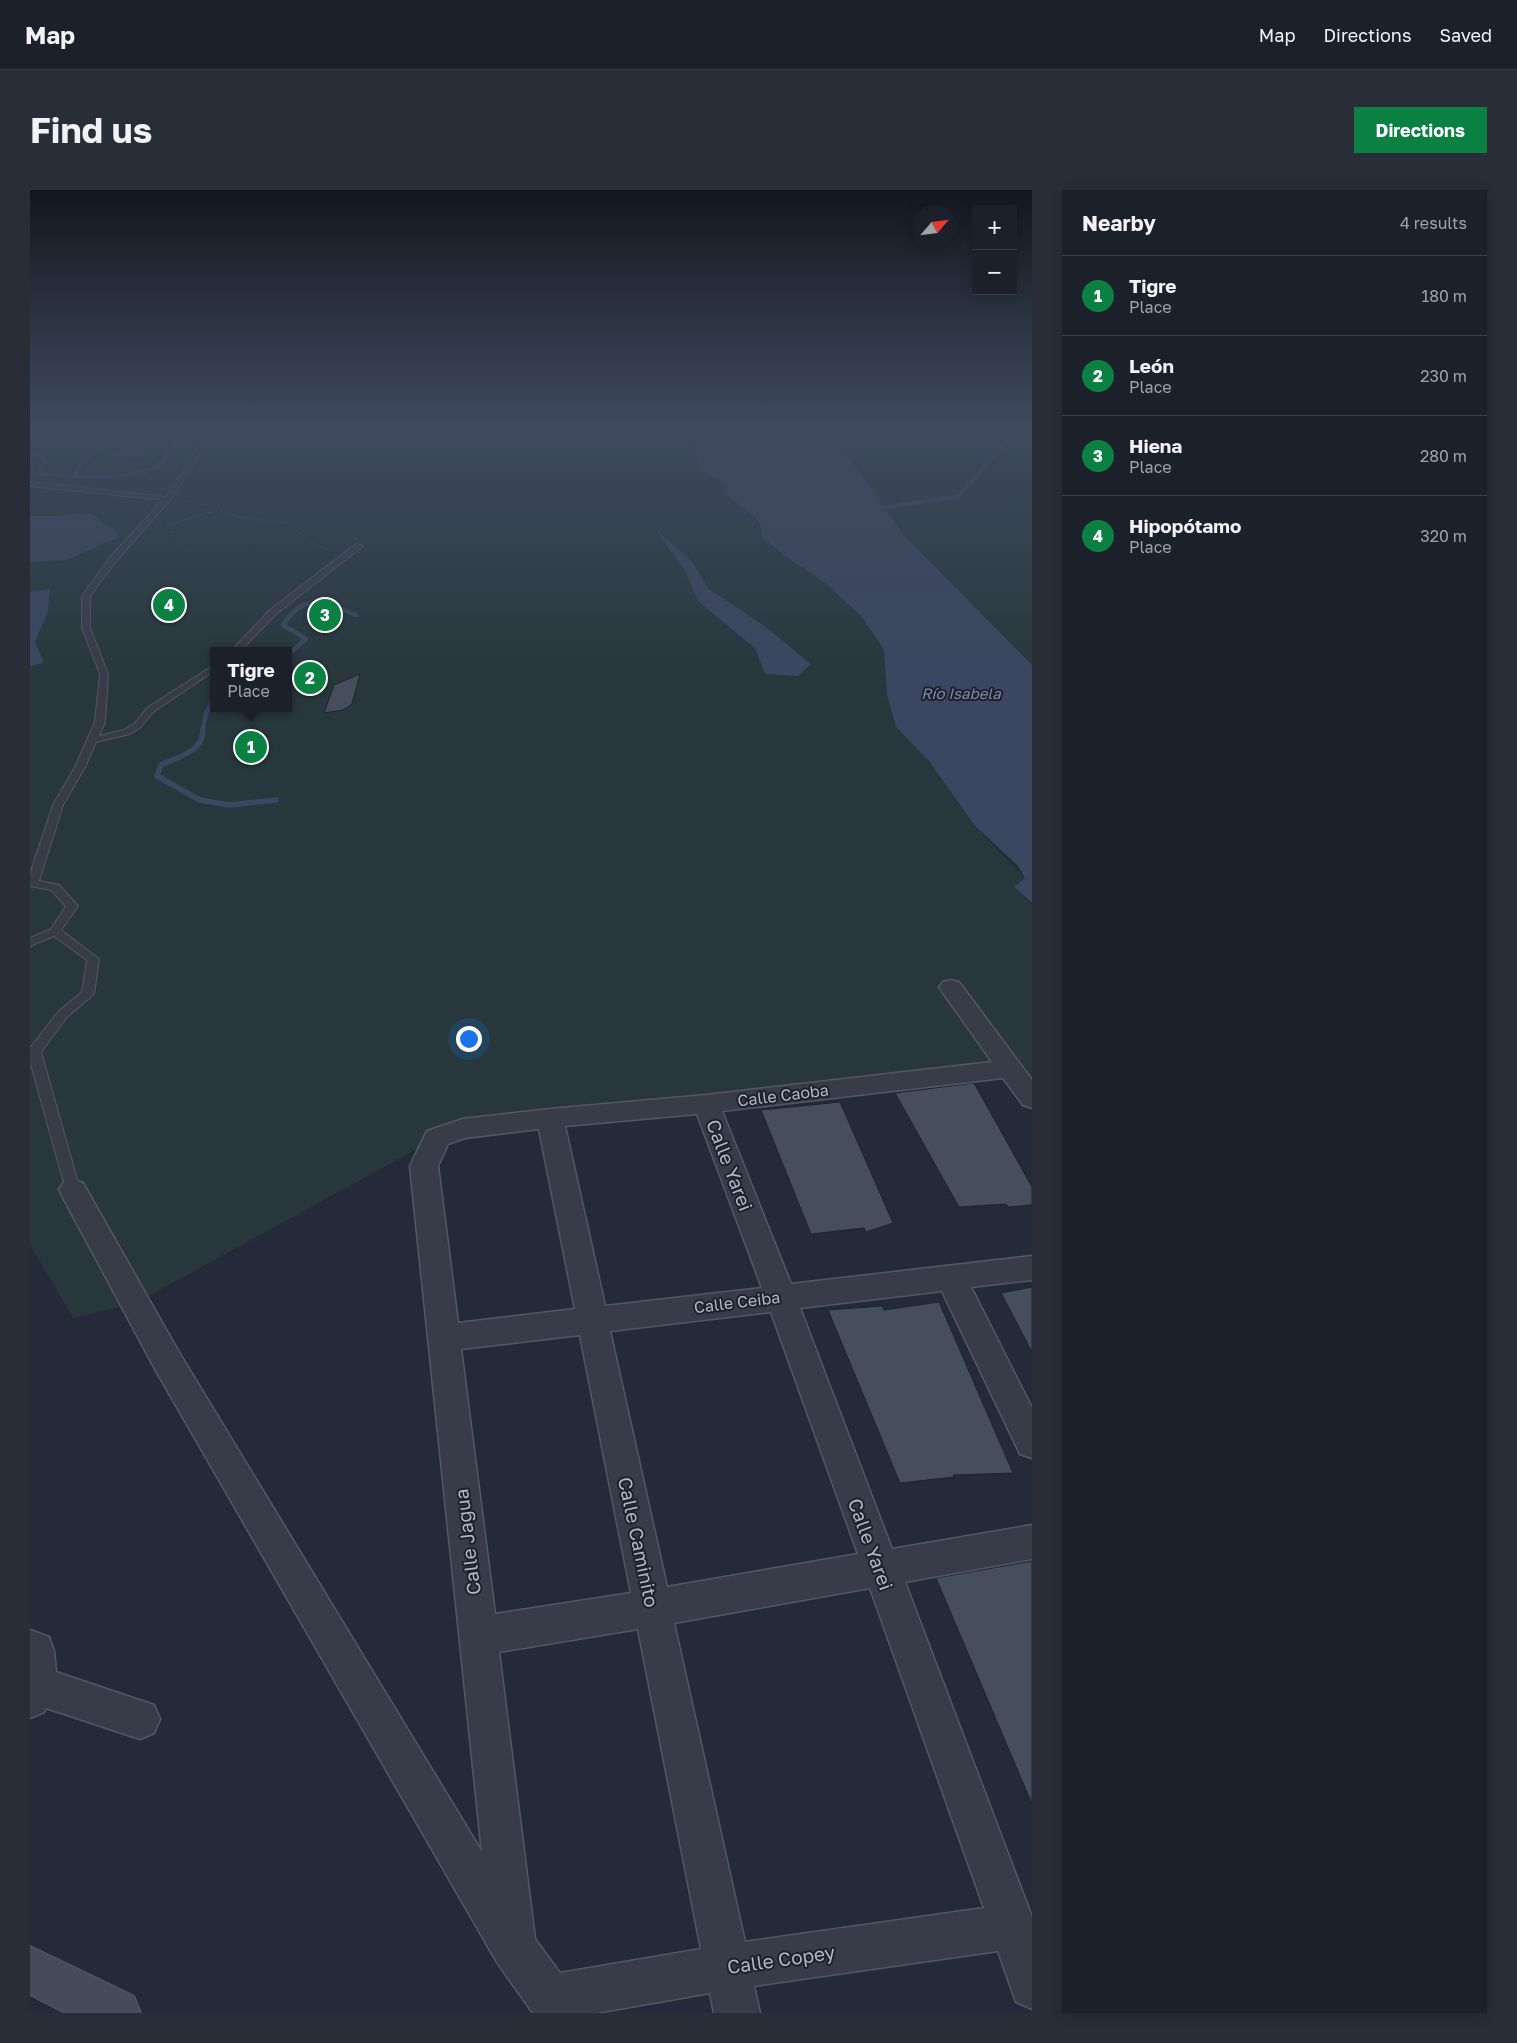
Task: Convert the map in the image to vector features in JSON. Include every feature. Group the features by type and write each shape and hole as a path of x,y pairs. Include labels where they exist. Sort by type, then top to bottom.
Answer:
{"main road":[{"path":"30,1970 117,2013"}],"street":[{"path":"951,987 1032,1099"},
{"name":"Calle Caoba","path":"436,1138 463,1129 550,1118 706,1104 1011,1068"},
{"name":"Calle Yarei","path":"706,1104 780,1297 1013,1926 1032,1986"},
{"name":"Calle Caminito","path":"550,1118 737,2013"},
{"name":"Calle Jagua","path":"436,1138 424,1166 514,1948"},
{"path":"73,1190 166,1358 514,1948"},
{"name":"Calle Ceiba","path":"443,1338 951,1276 1032,1268"},
{"path":"951,1276 1032,1443"},
{"path":"478,1636 880,1570 1032,1542"},
{"path":"32,1677 140,1719"},
{"name":"Calle Copey","path":"514,1948 550,1998 727,1967 1013,1926"}],"lane":[{"path":"30,942 55,931 72,906 55,887 32,882 58,804 80,767 100,722 104,674 86,628 86,596 114,558 157,510"},
{"path":"239,647 273,612 358,546"},
{"path":"92,740 127,732 138,725 150,710 210,670"},
{"path":"55,931 93,959 88,994 63,1014 34,1052 73,1190"}],"path":[{"path":"140,529 178,523 206,513 223,511 239,517 290,524 313,544 347,556"},
{"path":"178,523 172,528 171,539 176,545 192,552"}],"shaded area":[{"path":"30,510 748,510 761,530 788,558 825,583 862,617 884,650 896,727 929,761 975,826 1025,878 1014,887 1032,905 1032,1098 1011,1068 437,1138 136,1303 73,1318 30,1245"},
{"path":"886,510 1032,510 1032,665 903,534"}],"water":[{"name":"Río Isabela","path":"746,510 886,510 903,534 1032,665 1032,903 1014,887 1025,878 1018,866 975,826 929,761 896,727 887,695 884,650 862,617 825,583 788,558 763,538 757,520"},
{"path":"77,513 91,514 116,532 119,538 67,560 30,562 30,516 58,516"},
{"path":"655,529 690,559 709,589 763,625 811,664 798,676 765,674 755,648 698,601 685,571"},
{"path":"50,589 48,611 35,642 44,663 30,666 30,592"}],"building":[{"path":"360,674 352,704 343,710 324,713 334,685"},
{"path":"974,1083 1032,1187 1032,1205 1008,1207 1006,1204 959,1207 895,1093"},
{"path":"840,1102 893,1223 866,1232 864,1228 811,1234 761,1110"},
{"path":"1032,1287 1032,1352 1001,1293"},
{"path":"939,1302 1013,1473 953,1475 954,1477 900,1483 828,1310 882,1306 884,1310"},
{"path":"1032,1561 1032,1804 936,1578"}],"waterway":[{"path":"292,651 306,639 283,625 299,607 307,603 325,603 356,615"},
{"path":"203,729 206,713 210,706"},
{"path":"203,728 200,743 183,756 161,765 157,776 200,800 229,805 276,800"}],"place":[{"name":"Hipopótamo","path":"169,605"},
{"name":"Hiena","path":"325,615"},
{"name":"León","path":"310,678"},
{"name":"Tigre","path":"251,747"}]}
